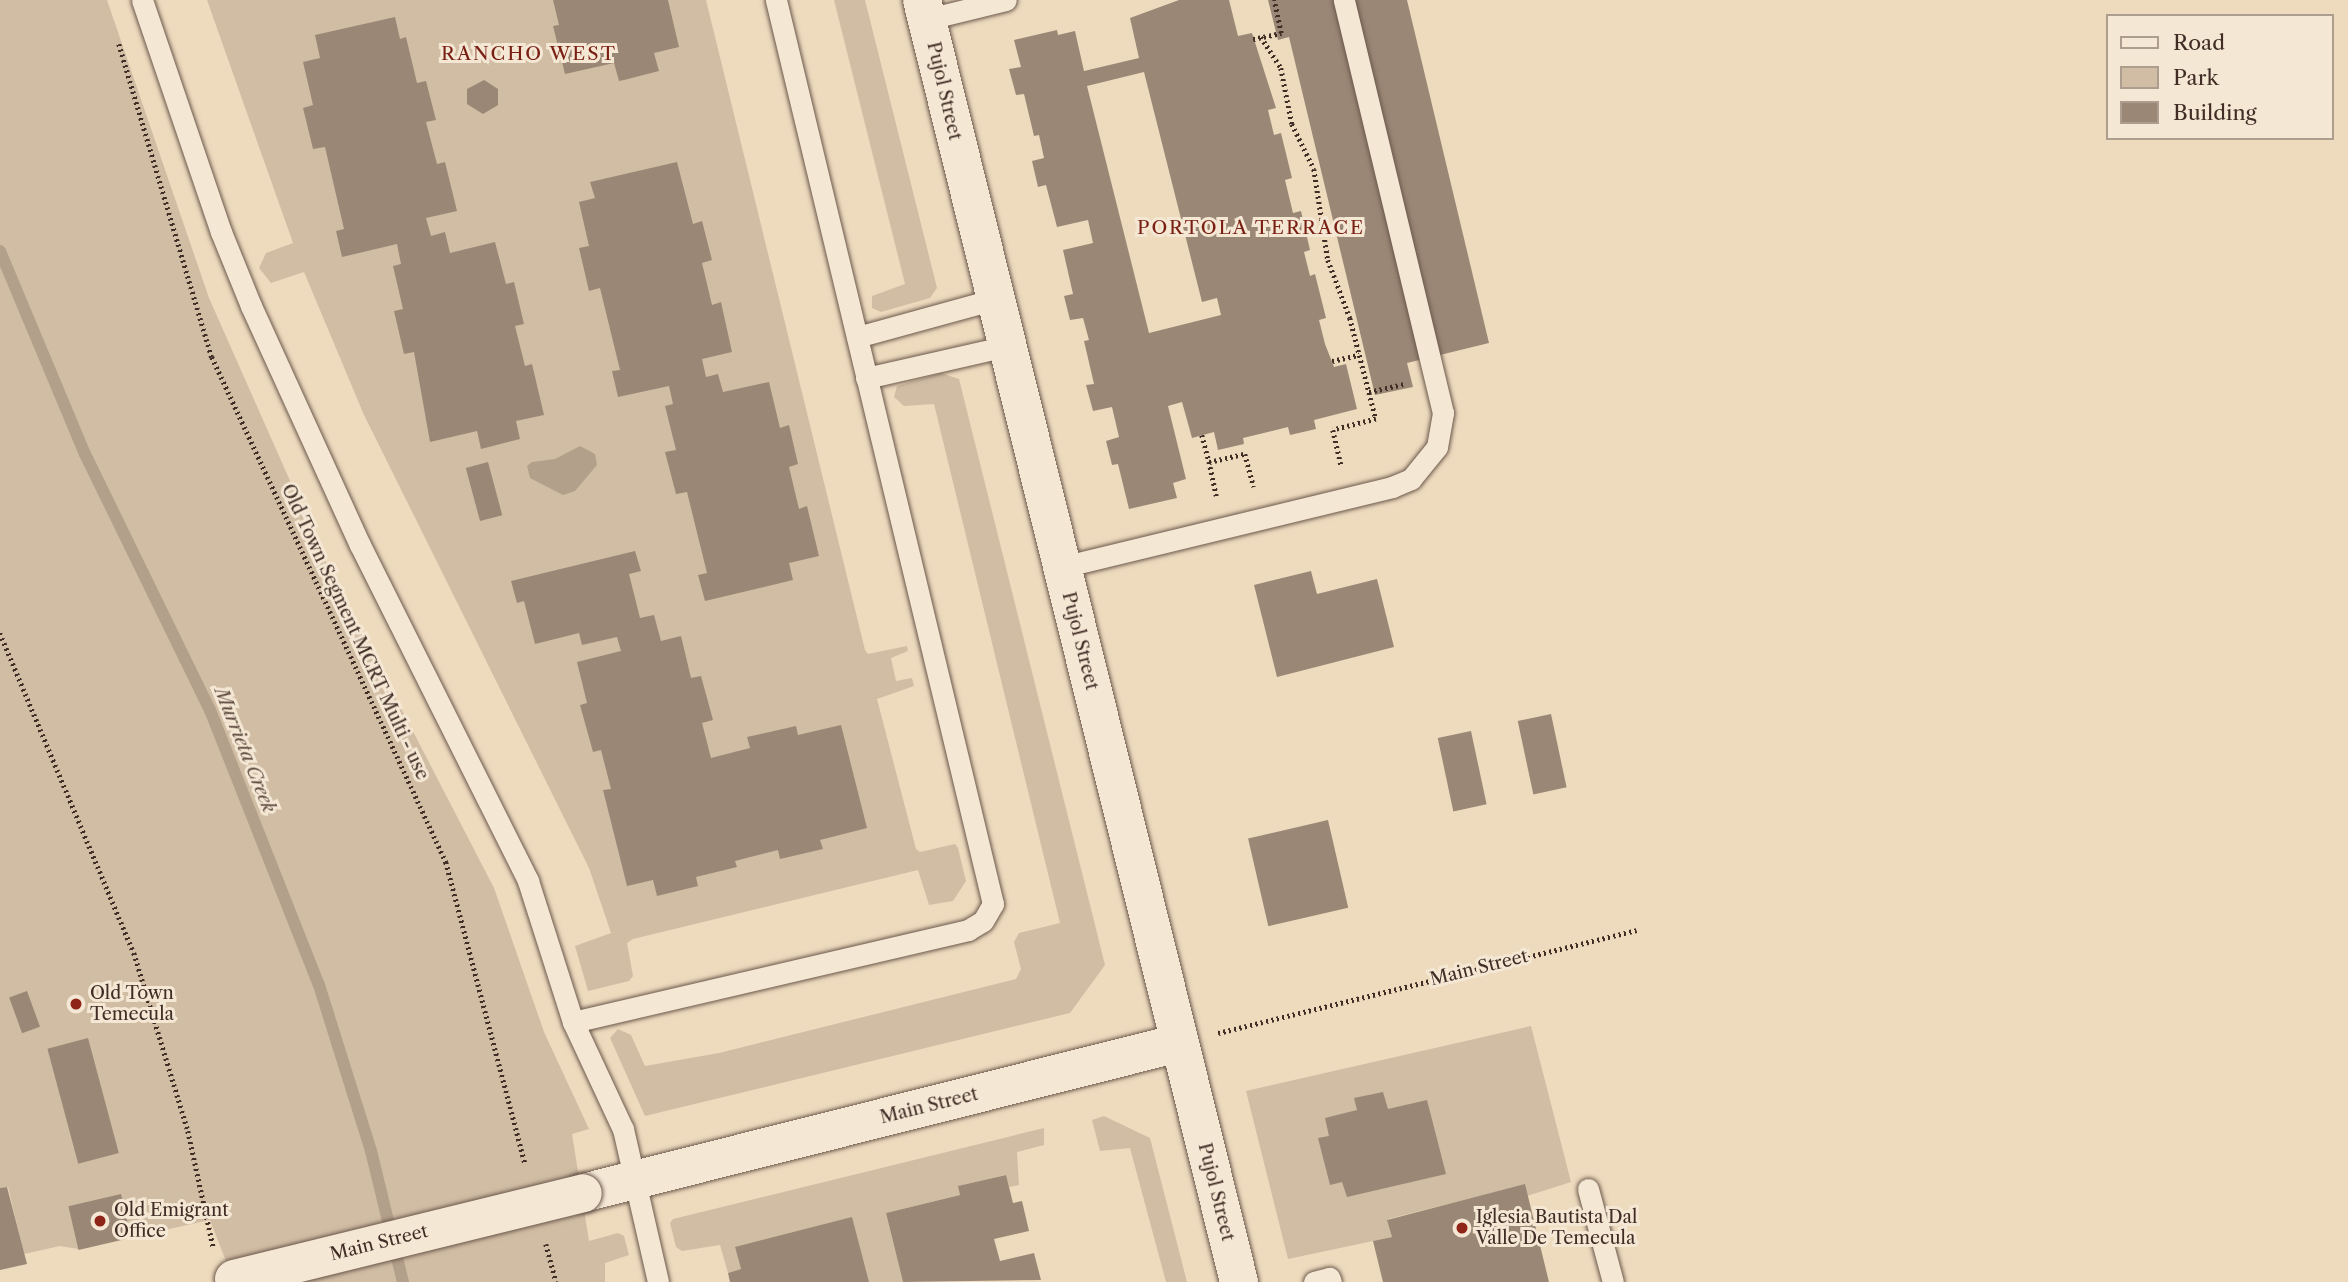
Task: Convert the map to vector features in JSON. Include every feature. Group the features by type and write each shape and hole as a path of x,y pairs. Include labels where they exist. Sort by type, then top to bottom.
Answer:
{"street":[{"name":"Pujol Street","path":"925,10 1239,1282"},
{"name":"Main Street","path":"224,1273 583,1193 1179,1043"}],"lane":[{"path":"142,0 221,232 251,306 332,487 528,881 573,1022 623,1129 658,1282"},
{"path":"573,1022 968,930 983,921 993,904 776,0"},
{"path":"925,10 1006,0"},
{"path":"1062,566 1411,480 1437,447 1443,432 1432,365 1344,0"},
{"path":"857,337 996,299"},
{"path":"866,377 1007,346"},
{"path":"1588,1189 1613,1282"},
{"path":"1314,1282 1329,1278 1331,1282"}],"path":[{"path":"1254,39 1282,33 1274,0"},
{"path":"1261,37 1281,68 1292,124 1314,169 1325,247 1376,419 1333,430 1342,468 1355,465"},
{"name":"Old Town Segment MCRT Multi - use","path":"118,40 212,357 446,862 529,1177"},
{"path":"1332,361 1359,355"},
{"path":"1369,392 1408,386 1404,370 1432,365"},
{"path":"1202,435 1216,496 1203,500"},
{"path":"1209,462 1245,454 1261,519"},
{"path":"0,633 134,953 188,1131 224,1273"},
{"name":"Main Street","path":"1179,1043 1636,930"},
{"path":"542,1229 556,1282"}],"green space":[{"path":"0,0 107,0 209,298 330,571 494,888 544,1032 589,1129 572,1134 589,1241 618,1233 624,1236 629,1255 605,1263 605,1282 234,1282 210,1220 78,1249 60,1246 24,1254 8,1187 0,1188"},
{"path":"207,0 706,0 865,650 868,654 907,646 908,651 891,658 896,681 912,678 914,686 877,699 916,849 920,852 955,844 958,848 966,881 953,901 929,905 918,870 633,939 627,943 633,976 629,981 588,991 575,946 611,933 589,868 364,415 304,272 271,283 259,268 266,253 293,243"},
{"path":"834,0 865,0 937,288 930,298 881,312 872,308 872,296 905,284"},
{"path":"941,373 959,379 1105,965 1070,1013 645,1116 610,1038 618,1029 631,1035 645,1066 719,1053 1016,979 1021,969 1014,942 1019,933 1060,923 934,404 904,406 894,397 897,386"},
{"path":"1531,1026 1571,1182 1527,1196 1524,1185 1388,1219 1392,1237 1288,1259 1246,1091"},
{"path":"1104,1116 1150,1138 1187,1282 1166,1282 1130,1148 1100,1151 1092,1120"},
{"path":"1044,1128 1044,1145 1017,1152 1019,1185 1009,1187 1005,1175 959,1186 960,1195 886,1213 903,1282 869,1282 735,1247 741,1269 728,1273 720,1245 682,1251 676,1247 670,1223 673,1219"}],"shaded area":[{"path":"580,446 595,454 597,465 575,491 563,495 530,478 527,466 532,462 555,459"}],"building":[{"path":"553,0 668,0 679,47 654,53 659,71 624,80 619,81 614,63 565,74 553,26 559,25"},
{"path":"1179,0 1229,0 1238,36 1252,33 1276,108 1268,110 1274,135 1281,133 1292,178 1285,180 1293,213 1301,211 1310,250 1304,252 1310,276 1315,274 1326,318 1319,320 1325,344 1334,367 1346,364 1357,409 1314,420 1316,429 1290,435 1288,427 1243,438 1244,444 1218,450 1214,432 1192,438 1182,402 1168,406 1186,479 1173,483 1177,498 1129,509 1118,464 1112,465 1106,441 1119,437 1112,407 1093,411 1086,385 1094,384 1084,341 1089,340 1083,318 1070,320 1064,296 1073,294 1063,250 1093,243 1088,220 1057,227 1046,185 1038,187 1032,161 1044,158 1039,135 1034,136 1024,94 1016,95 1009,69 1021,67 1014,40 1057,30 1058,35 1075,31 1084,71 1139,58 1130,18","holes":["1144,72 1202,302 1217,298 1221,315 1149,333 1087,86"]},
{"path":"1268,0 1407,0 1489,343 1407,363 1413,387 1375,395 1289,37 1278,40"},
{"path":"395,17 400,39 406,37 417,83 426,81 436,120 426,122 437,164 445,162 457,211 426,218 431,236 445,232 450,253 495,242 506,284 514,282 524,324 515,326 525,366 532,364 544,415 516,421 520,439 481,449 477,431 430,442 414,352 404,354 394,311 403,309 393,266 401,264 397,244 342,257 336,231 344,229 325,147 313,149 303,108 313,105 303,62 320,58 315,35"},
{"path":"484,80 498,89 498,105 483,114 467,104 467,89"},
{"path":"677,162 693,224 702,221 712,260 702,263 712,305 721,302 732,352 702,359 706,377 718,374 723,392 769,382 780,428 789,425 798,464 789,467 799,509 807,506 819,556 789,563 793,580 705,601 698,575 707,573 687,492 676,494 665,452 676,450 665,406 673,404 669,386 618,397 612,371 620,370 600,288 589,291 579,248 589,246 579,202 595,198 590,182"},
{"path":"488,462 502,515 480,521 466,468"},
{"path":"635,551 641,571 629,574 640,618 654,615 661,641 681,636 691,678 701,676 713,720 702,723 711,758 750,748 747,737 796,726 798,735 841,725 867,828 820,840 823,849 780,859 778,850 735,861 737,867 696,877 698,886 657,896 653,880 627,886 603,790 611,789 601,750 593,752 580,705 587,703 577,662 621,651 617,637 582,645 579,633 535,644 524,601 517,603 511,581"},
{"path":"1311,571 1317,594 1377,579 1394,647 1277,677 1254,585"},
{"path":"1551,714 1567,787 1533,794 1518,721"},
{"path":"1471,731 1487,804 1453,811 1438,738"},
{"path":"1328,820 1348,908 1268,926 1248,838"},
{"path":"27,991 40,1027 22,1033 9,997"},
{"path":"88,1038 119,1153 78,1164 47,1049"},
{"path":"1383,1092 1388,1109 1427,1100 1446,1174 1347,1197 1342,1182 1330,1185 1318,1138 1329,1136 1325,1118 1357,1110 1354,1098"},
{"path":"1006,1175 1013,1203 1022,1201 1029,1231 994,1239 1000,1261 1034,1253 1041,1280 903,1282 886,1213 960,1195 958,1186"},
{"name":"Iglesia Bautista Dal Valle De Temecula","path":"1525,1184 1549,1282 1383,1282 1373,1241 1392,1237 1387,1220"},
{"path":"7,1187 27,1264 0,1270 0,1188"},
{"name":"Old Emigrant Office","path":"121,1194 131,1238 79,1250 68,1206"},
{"path":"852,1217 869,1282 730,1282 728,1273 741,1269 735,1247"}],"waterway":[{"name":"Murrieta Creek","path":"0,251 85,454 210,710 319,985 371,1151 403,1282"}],"place":[{"name":"Old Town Temecula","path":"76,1004"},
{"name":"Old Emigrant Office","path":"100,1221"},
{"name":"Iglesia Bautista Dal Valle De Temecula","path":"1462,1228"}],"district":[{"name":"RANCHO WEST","path":"529,54"},
{"name":"PORTOLA TERRACE","path":"1251,228"}]}
